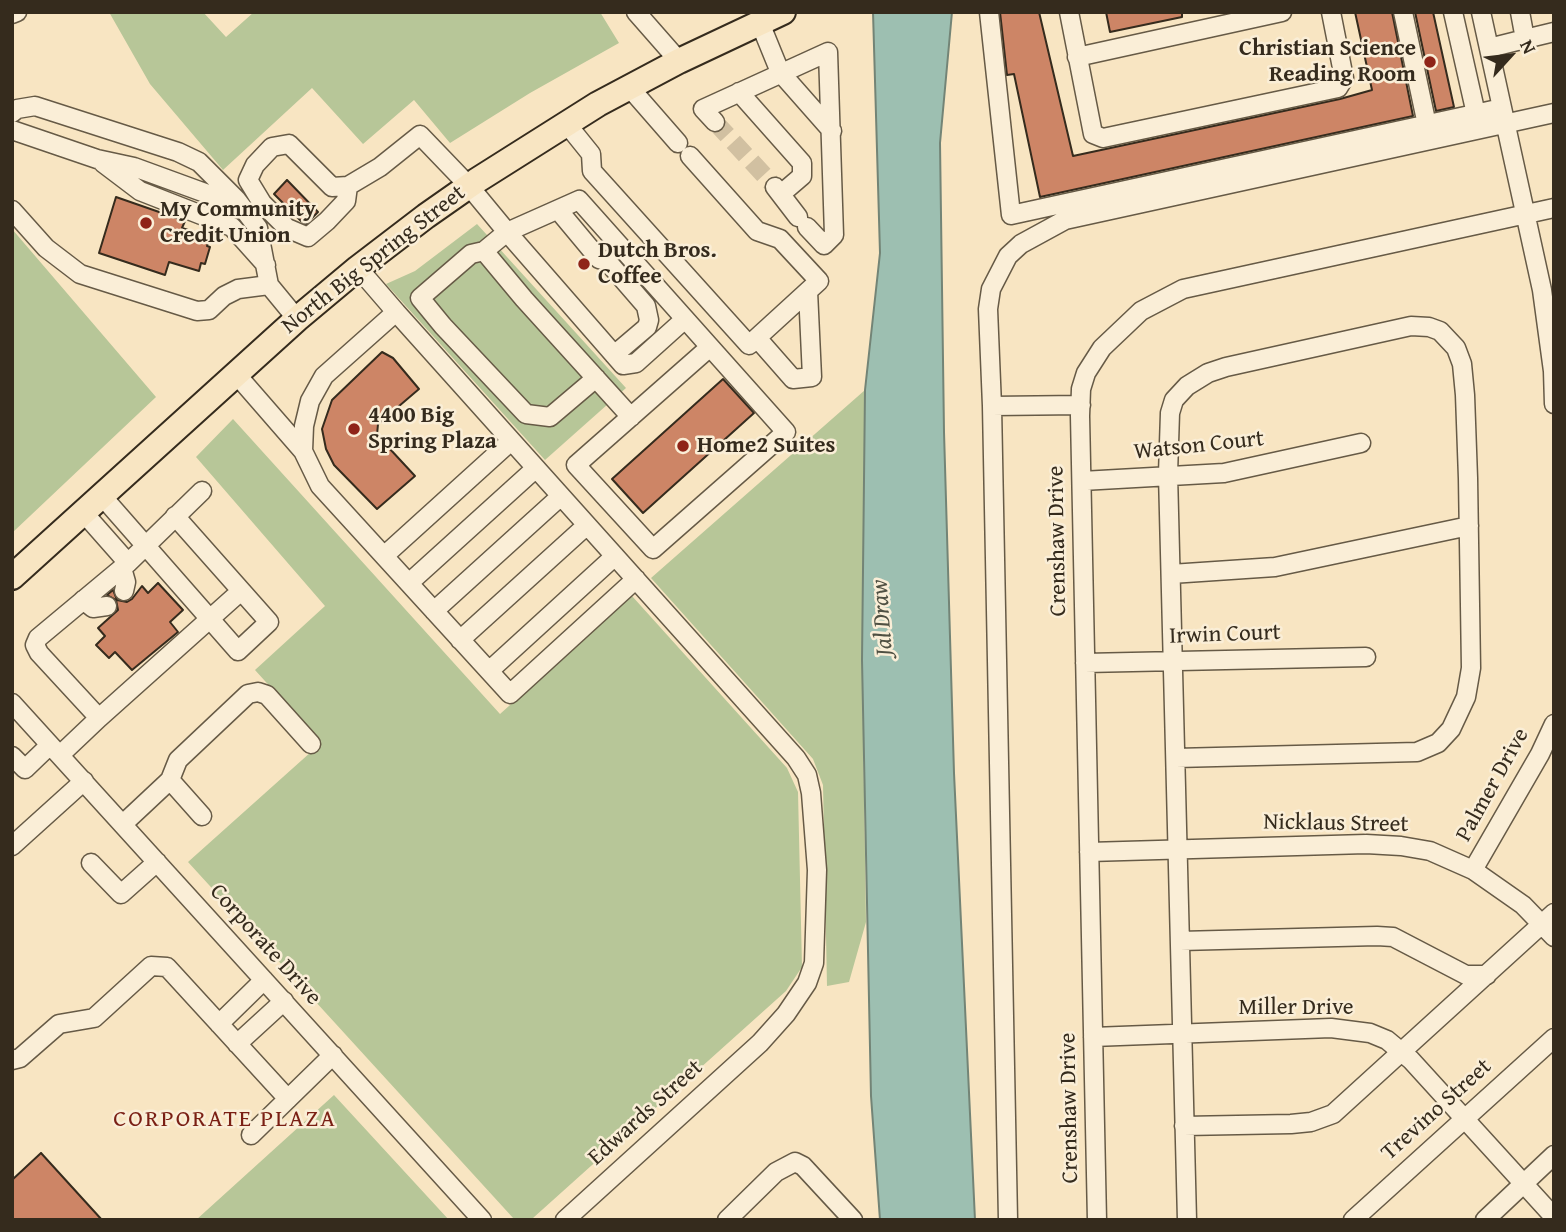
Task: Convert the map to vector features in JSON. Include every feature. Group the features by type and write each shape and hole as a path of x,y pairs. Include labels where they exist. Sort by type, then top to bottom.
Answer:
{"highway":[{"name":"North Big Spring Street","path":"12,577 24,557 93,504 297,319 358,268 468,186 565,123 679,61 783,12"}],"street":[{"path":"636,12 679,61"},
{"path":"989,12 1011,215 1476,114 1554,113"},
{"path":"1069,12 1093,134 1103,138 1338,88 1344,78 1331,12"},
{"path":"1077,57 1282,12"},
{"path":"1404,12 1427,125"},
{"path":"1453,12 1476,114"},
{"path":"1481,12 1542,290 1554,404"},
{"path":"1520,12 1525,39"},
{"path":"760,23 780,72 832,131"},
{"path":"1489,48 1554,32"},
{"path":"715,122 703,109 738,92 780,72 828,52 834,235 824,245 786,203 778,190 802,176 802,163 738,92"},
{"path":"630,88 678,143"},
{"path":"12,113 25,106 36,106 178,152 199,162 242,206 258,228 269,285 297,319"},
{"path":"1008,1220 988,309 992,289 1007,256 1021,244 1065,220 1503,115"},
{"path":"565,123 591,154 592,171 749,345 819,281 780,239 757,231 690,156"},
{"path":"12,130 228,209 242,217 263,251"},
{"path":"348,186 346,201 308,237 287,228 262,203 248,180 255,165 272,147 289,144 307,159 332,187 348,186 380,167 420,135 468,186 623,365 636,363 685,319"},
{"path":"97,159 134,167 242,206"},
{"path":"97,159 141,191 232,227 263,251"},
{"path":"596,377 550,418 526,414 420,299 471,254 484,251 507,232 579,200 786,432 653,549 576,465 710,348"},
{"name":"Crenshaw Drive","path":"1097,1220 1080,405 1086,373 1102,348 1141,311 1174,293 1554,208"},
{"path":"12,210 46,248 79,274 197,311 209,310 224,296 238,289 269,285"},
{"path":"559,211 599,259 607,261 646,306 649,320 647,327 614,355"},
{"path":"484,251 631,416"},
{"name":"Edwards Street","path":"358,268 796,758 807,775 817,870 814,964 807,983 786,1014 760,1043 565,1220"},
{"path":"757,338 793,379 811,377 808,291"},
{"path":"303,451 304,426 310,401 324,376 396,312"},
{"path":"1176,758 1417,752 1438,743 1451,729 1469,684 1471,631 1465,395 1462,364 1456,348 1435,328 1411,326 1226,367 1196,380 1180,392 1170,413 1168,477 1187,1220"},
{"path":"236,374 303,451 320,486 510,694 636,579"},
{"path":"992,406 1080,405"},
{"path":"384,556 511,441"},
{"name":"Watson Court","path":"1082,481 1238,471 1361,443"},
{"path":"409,583 536,468"},
{"path":"99,718 39,653 35,645 38,638 125,565 202,491"},
{"path":"434,611 561,496"},
{"path":"93,504 146,545 238,651 269,622 176,516"},
{"path":"93,504 125,565 124,592"},
{"path":"460,640 587,525"},
{"path":"1171,574 1275,567 1469,526"},
{"path":"489,671 615,555"},
{"path":"16,769 55,750 99,718 242,591"},
{"path":"83,600 93,608 107,606"},
{"name":"Irwin Court","path":"1085,663 1366,657"},
{"path":"122,824 170,780 178,760 248,694 258,692 267,695 311,744"},
{"name":"Corporate Drive","path":"12,703 482,1220"},
{"name":"Palmer Drive","path":"1474,870 1540,754 1554,724"},
{"path":"170,780 202,816"},
{"path":"12,846 84,781"},
{"name":"Nicklaus Street","path":"1089,852 1366,844 1401,846 1430,851 1474,870 1550,925"},
{"path":"91,863 121,894 158,862"},
{"path":"1184,1126 1291,1124 1321,1120 1339,1110 1487,975 1550,925"},
{"path":"1180,941 1393,937 1466,975 1487,975"},
{"path":"12,1060 20,1058 59,1024 94,1018 150,966 167,967 288,1100"},
{"path":"219,1024 264,980"},
{"path":"237,1044 284,1001"},
{"name":"Miller Drive","path":"1093,1037 1331,1028 1352,1029 1387,1040 1402,1051 1554,1217"},
{"name":"Trevino Street","path":"1353,1220 1554,1038"},
{"path":"251,1135 333,1055"},
{"path":"1485,1220 1554,1155"},
{"path":"727,1220 776,1172 795,1162 803,1166 853,1220"}],"green space":[{"path":"109,12 203,12 226,37 254,12 600,12 619,43 530,93 450,143 414,100 363,144 312,88 223,170 150,84"},
{"path":"477,224 626,388 545,460 386,284 415,271"},
{"path":"12,229 156,397 12,533"},
{"path":"865,390 862,660 866,922 849,982 827,986 823,785 813,759 651,578"},
{"path":"233,419 500,714 632,596 787,768 798,792 802,967 786,991 533,1218 514,1219 188,862 321,743 255,670 325,606 196,457"},
{"path":"334,1095 449,1220 196,1220"}],"water":[{"name":"Jal Draw","path":"873,12 952,12 940,143 944,432 954,773 975,1220 880,1220 871,1096 862,660 865,390 880,253"}],"building":[{"path":"1000,12 1039,12 1073,156 1372,90 1355,12 1392,12 1413,116 1040,197 1014,74 1007,75"},
{"path":"1106,12 1182,12 1182,17 1110,32"},
{"path":"1415,12 1433,12 1454,107 1436,111"},
{"path":"287,180 318,212 306,224 274,194"},
{"name":"My Community Credit Union","path":"116,197 185,221 182,228 210,237 205,264 201,263 199,271 169,262 165,275 99,253"},
{"name":"4400 Big Spring Plaza","path":"382,352 393,358 419,389 378,424 377,435 415,476 377,509 334,465 326,449 322,429 332,400"},
{"name":"Home2 Suites","path":"723,379 754,413 643,513 612,479"},
{"path":"158,583 183,610 170,622 178,632 132,670 115,652 109,658 96,645 105,636 98,628 118,610 116,600 107,595 113,590 117,600 127,602 142,586 148,593"},
{"path":"41,1153 102,1220 12,1220 12,1180"}],"tunnel":[{"path":"715,122 775,187"}],"place":[{"name":"Christian Science Reading Room","path":"1430,62"},
{"name":"My Community Credit Union","path":"146,223"},
{"name":"Dutch Bros. Coffee","path":"584,264"},
{"name":"4400 Big Spring Plaza","path":"354,429"},
{"name":"Home2 Suites","path":"683,446"}],"district":[{"name":"CORPORATE PLAZA","path":"225,1120"}]}
